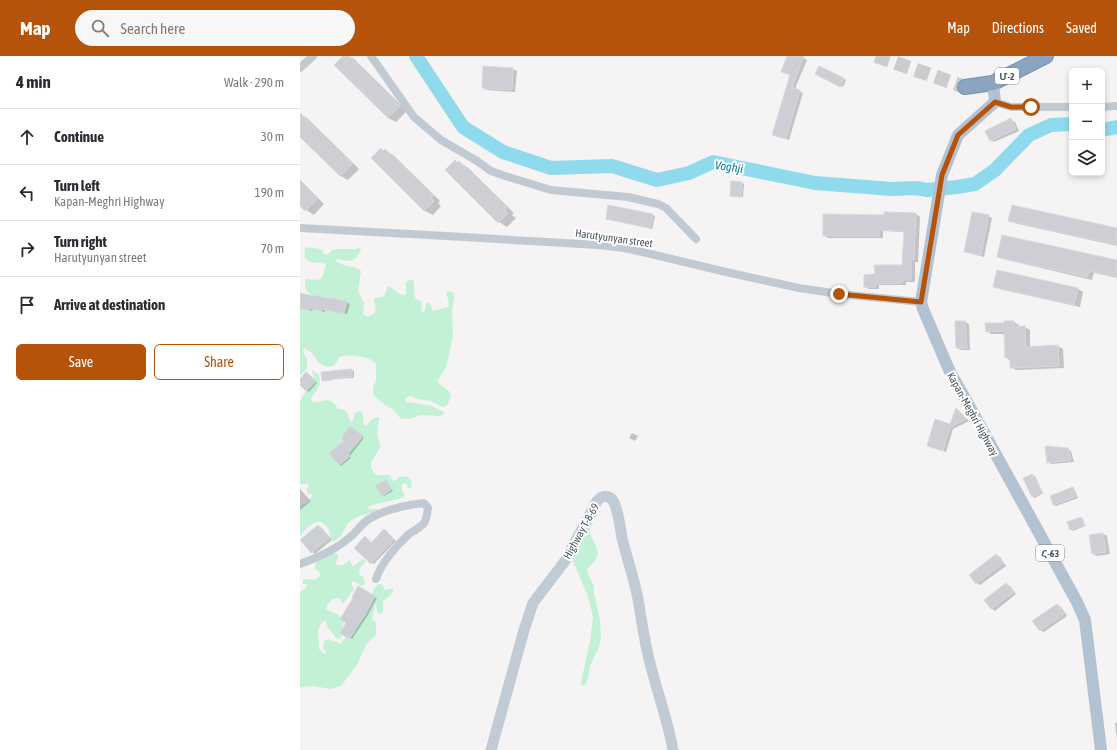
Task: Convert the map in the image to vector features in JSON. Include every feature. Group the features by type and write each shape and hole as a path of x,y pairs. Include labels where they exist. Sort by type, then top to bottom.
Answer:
{"highway":[{"name":"Մ-2","path":"966,87 993,83 1046,56"}],"main road":[{"path":"993,83 995,102"},
{"name":"Kapan-Meghri Highway","path":"995,102 958,135 942,175 921,302 950,372 1078,602 1085,620 1101,750"}],"street":[{"path":"300,68 312,56"},
{"path":"371,56 414,117 441,140 491,171 551,190 628,197 658,204 666,208 696,239"},
{"path":"995,102 1011,107 1069,107"},
{"path":"1105,107 1117,106"},
{"name":"Harutyunyan street","path":"300,228 598,245 624,248 799,288 839,294 921,302"},
{"name":"Highway T-8-69","path":"491,750 533,602 565,561 597,501 600,497 605,496 612,499 615,505 638,599 643,635 673,750"},
{"path":"300,564 337,547 368,520 380,514 400,506 424,503 428,508 423,524 404,539 386,560 379,570 376,578"}],"green space":[{"path":"305,248 320,249 325,255 334,249 360,248 361,250 354,259 348,261 335,260 341,264 361,271 358,291 364,303 363,314 366,316 375,313 376,307 374,298 384,296 388,286 400,294 405,295 406,283 409,280 413,280 415,297 421,301 421,311 423,312 425,311 426,304 428,303 430,303 433,311 448,307 449,303 446,292 451,291 453,293 453,335 446,367 437,382 450,392 451,396 448,404 443,407 431,401 417,399 411,396 407,397 405,400 406,402 429,405 444,412 444,414 440,416 419,415 409,419 400,418 395,411 373,395 373,387 376,381 376,364 364,357 341,356 333,366 327,367 319,363 311,352 304,348 303,352 307,359 307,368 300,376 300,306 343,312 347,306 345,302 311,295 308,292 305,285 306,279 316,280 321,278 323,276 326,264 307,261 305,258"},
{"path":"312,370 319,375 320,380 320,384 311,399 313,402 327,400 332,402 338,409 345,410 352,422 356,412 361,411 365,426 372,419 379,418 377,435 380,448 371,462 371,468 374,473 377,475 389,475 393,481 399,477 407,477 412,482 410,488 408,488 406,483 402,484 402,490 405,496 368,507 369,509 378,509 379,511 362,515 352,520 347,524 341,536 334,541 331,540 328,528 324,523 320,522 309,526 300,536 300,507 308,502 313,494 307,493 309,486 308,484 300,484 300,401 306,391 314,383"},
{"path":"597,507 599,509 590,529 590,533 598,553 597,558 587,569 594,586 601,635 599,647 590,666 588,679 585,685 582,686 581,682 590,641 593,617 587,594 573,561 574,555"},
{"path":"334,553 338,555 338,559 335,564 337,565 343,565 350,560 353,567 363,559 366,561 360,568 359,574 364,578 365,584 361,586 354,581 352,582 351,584 354,589 344,603 342,604 340,598 337,598 328,604 326,609 337,614 344,621 340,639 336,638 327,626 326,620 321,623 318,631 319,649 325,654 326,652 323,647 324,641 328,639 341,644 344,639 355,633 357,625 355,619 366,616 370,599 378,584 382,584 385,590 393,588 393,590 390,596 383,601 383,612 380,615 377,612 376,604 375,605 372,619 376,623 376,635 366,645 357,665 341,686 331,689 313,686 300,687 300,592 305,589 308,584 303,584 303,579 315,580 320,576 321,574 315,568 316,562"}],"building":[{"path":"343,56 349,56 400,106 388,118 334,65"},
{"path":"787,56 804,56 793,84 793,88 800,90 786,139 772,135 790,75 781,72"},
{"path":"483,66 513,68 512,90 482,88"},
{"path":"819,66 844,78 840,87 815,74"},
{"path":"300,113 352,164 340,176 300,137"},
{"path":"1011,118 1016,129 990,141 985,131"},
{"path":"381,148 383,151 385,149 433,196 431,198 434,201 424,211 371,158"},
{"path":"455,160 457,163 459,161 507,208 505,210 508,213 498,223 445,170"},
{"path":"731,181 742,182 741,197 730,196"},
{"path":"300,182 317,199 305,211 300,206"},
{"path":"608,205 653,214 650,228 606,219"},
{"path":"1012,205 1117,228 1117,245 1008,221"},
{"path":"884,212 916,213 914,260 911,260 911,280 902,280 902,283 875,284 875,287 864,287 864,275 875,274 874,265 902,265 904,231 879,230 879,236 823,236 823,214 884,215"},
{"path":"972,212 989,215 981,255 964,252"},
{"path":"1002,235 1117,260 1117,277 1089,271 1087,277 997,257"},
{"path":"997,270 1078,288 1074,305 993,287"},
{"path":"300,293 347,301 344,313 322,309 321,311 310,308 309,310 300,307"},
{"path":"955,321 965,321 967,348 956,348"},
{"path":"1004,321 1014,321 1015,327 1025,326 1026,347 1058,345 1059,366 1010,368 1010,358 1005,358 1004,331 986,332 985,323 1004,323"},
{"path":"352,369 352,377 331,378 331,380 322,381 321,372"},
{"path":"306,372 316,381 306,391 300,385 300,379"},
{"path":"956,408 966,419 950,427 943,451 927,446 935,419 950,424"},
{"path":"350,426 363,436 348,454 350,456 339,465 329,453 344,441 341,438"},
{"path":"1045,446 1068,448 1071,460 1047,463"},
{"path":"1032,474 1042,492 1032,497 1023,478"},
{"path":"386,480 392,489 382,496 375,486"},
{"path":"1073,487 1077,496 1053,505 1050,496"},
{"path":"1081,517 1084,525 1070,530 1067,522"},
{"path":"318,525 329,538 311,553 300,540"},
{"path":"384,529 394,539 371,564 354,548 365,536 371,543"},
{"path":"1103,533 1106,552 1092,554 1089,535"},
{"path":"996,554 1003,563 976,584 969,575"},
{"path":"1006,583 1014,592 991,609 984,600"},
{"path":"358,586 375,596 349,639 340,633 346,623 340,619 353,598 352,597"},
{"path":"1057,604 1064,614 1040,631 1032,621"}],"waterway":[{"name":"Voghji","path":"416,56 463,127 503,152 551,168 612,166 657,180 689,173 713,162 815,183 892,189 916,188 927,190 957,187 975,184 995,170 1029,135 1051,125 1069,124"},
{"name":"Voghji","path":"1105,129 1117,127"}],"tunnel":[{"path":"876,56 965,87"}],"route":[{"path":"839,294 921,302 942,175 958,135 995,102 1011,107 1031,107"}]}
